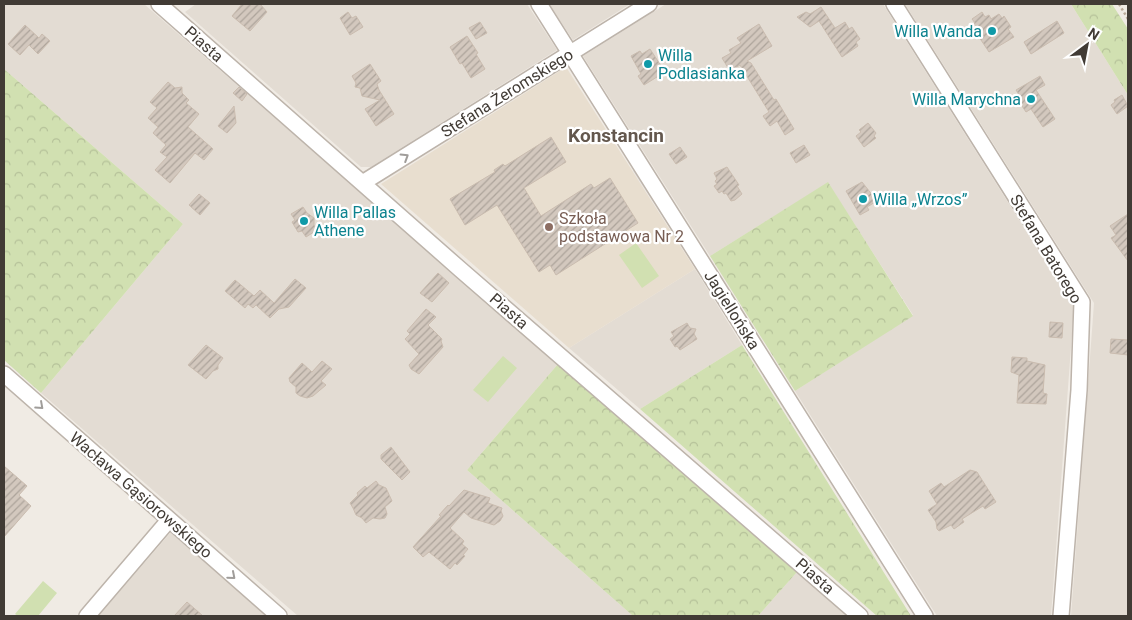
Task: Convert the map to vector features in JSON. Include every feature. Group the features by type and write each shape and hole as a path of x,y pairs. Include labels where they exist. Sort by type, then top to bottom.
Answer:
{"street":[{"name":"Piasta","path":"159,4 364,182 482,288 860,616"},
{"name":"Jagiellońska","path":"539,4 925,616"},
{"name":"Stefana Żeromskiego","path":"364,182 649,4"},
{"name":"Stefana Batorego","path":"894,4 1082,302 1079,390 1061,616"},
{"name":"Wacława Gąsiorowskiego","path":"4,374 279,616"},
{"path":"87,616 169,520"}],"path":[{"path":"1119,4 1128,19"}],"shaded area":[{"path":"4,4 144,4 558,364 467,470 633,616 298,616 41,393 183,224 4,69"},
{"path":"196,4 527,4 557,50 371,167 361,167 185,12"},
{"path":"549,4 630,4 573,40"},
{"path":"666,4 883,4 1074,307 1051,616 937,616 795,391 913,315 828,183 710,256 583,56"},
{"path":"905,4 1071,4 1128,95 1128,616 1071,616 1094,303"},
{"name":"Szkoła podstawowa Nr 2","path":"566,67 695,269 569,348 381,184"},
{"path":"577,73 696,262 690,259 633,171 634,169 575,78"},
{"path":"695,269 742,345 640,409 569,348"},
{"path":"172,531 270,616 98,616"},
{"path":"797,572 847,616 758,616"}],"green space":[{"path":"1071,4 1112,4 1128,29 1128,95"},
{"path":"4,69 183,224 41,393 4,360"},
{"path":"828,182 913,316 795,391 710,256"},
{"path":"636,243 659,276 642,288 619,255"},
{"path":"742,345 911,616 877,616 640,409"},
{"path":"503,356 517,368 488,402 473,390"},
{"path":"558,364 797,572 758,616 633,616 467,470"},
{"path":"43,581 57,593 38,616 18,616 15,614"}],"building":[{"path":"242,4 260,4 267,12 250,31 232,16"},
{"path":"821,7 835,28 845,22 849,29 852,27 860,39 856,42 858,46 842,57 819,21 810,27 797,17 806,12 810,14"},
{"path":"348,12 352,18 356,16 363,27 350,35 340,18"},
{"name":"Willa Wanda","path":"982,12 985,17 989,15 991,19 999,14 1002,18 1004,16 1011,27 1008,29 1014,37 989,52 971,25 975,23 972,19"},
{"path":"1057,21 1064,33 1031,54 1024,42"},
{"path":"480,22 487,33 476,39 469,28"},
{"path":"759,24 772,46 747,61 751,63 774,100 776,99 794,129 785,135 777,121 770,126 763,116 769,112 740,65 730,71 722,58 731,53 729,50 741,43 737,38"},
{"path":"25,25 39,38 42,34 50,41 38,54 29,45 20,55 8,44"},
{"path":"467,36 478,53 476,54 485,69 471,78 450,47"},
{"name":"Willa Podlasianka","path":"650,49 665,72 644,85 638,76 641,74 631,56 640,51 642,54"},
{"path":"370,64 381,81 377,84 379,90 394,114 376,126 365,109 380,100 362,96 360,88 355,87 356,83 352,76"},
{"name":"Willa Marychna","path":"1040,76 1045,85 1036,90 1055,119 1043,127 1031,109 1026,112 1018,100 1021,98 1016,90"},
{"path":"168,82 175,88 182,87 182,93 189,100 186,103 199,114 188,127 213,149 204,160 195,153 170,183 155,170 167,157 160,152 166,145 153,133 158,127 148,118 157,108 150,102"},
{"path":"239,87 247,94 242,101 233,93"},
{"path":"1122,95 1128,106 1117,114 1111,105 1115,102 1114,100"},
{"path":"234,106 236,123 227,133 218,126"},
{"path":"868,123 876,133 874,136 876,138 864,147 856,136 861,132 859,130"},
{"name":"Szkoła podstawowa Nr 2","path":"551,137 566,162 524,188 541,216 591,184 594,188 610,178 638,223 556,275 550,265 539,272 497,205 465,225 450,199 495,172 494,170 503,164 505,166"},
{"path":"804,145 810,155 796,163 790,153"},
{"path":"680,147 687,157 676,164 669,154"},
{"path":"727,167 739,185 737,186 742,194 731,201 726,193 724,194 722,191 719,193 714,186 717,184 715,181 717,179 714,173"},
{"name":"Willa „Wrzos”","path":"862,182 877,201 867,207 869,210 860,215 846,191"},
{"path":"199,194 210,203 200,215 189,205"},
{"name":"Willa Pallas Athene","path":"303,207 314,218 314,225 317,230 306,237 302,231 298,232 292,222 295,220 291,214"},
{"path":"1128,214 1128,261 1111,238 1116,235 1110,226"},
{"path":"438,273 449,283 432,302 420,293"},
{"path":"295,279 306,288 289,307 279,309 270,318 256,305 253,308 248,304 245,308 225,291 235,280 254,296 260,290 274,303"},
{"path":"426,309 436,317 428,325 442,339 443,347 419,374 411,369 409,365 419,354 405,339 410,334 407,331"},
{"path":"1050,322 1063,323 1062,338 1049,337"},
{"path":"687,323 690,328 696,329 694,334 697,339 680,350 677,346 675,347 670,339 674,336 671,332"},
{"path":"1111,339 1128,340 1128,355 1110,353"},
{"path":"206,345 223,358 218,365 218,369 213,371 206,379 188,365"},
{"path":"1012,357 1027,358 1027,361 1045,365 1043,393 1047,394 1046,404 1017,403 1019,375 1011,372"},
{"path":"322,361 332,369 321,381 326,385 313,396 307,398 300,396 296,393 296,387 290,382 289,378 302,363 312,372"},
{"path":"391,447 410,472 402,480 381,459 381,455"},
{"path":"4,466 27,486 19,495 31,506 4,537"},
{"path":"970,470 977,472 996,502 985,509 983,506 962,519 964,522 954,529 951,525 939,531 936,522 928,510 937,504 929,491 941,483 944,487"},
{"path":"376,481 379,485 386,488 392,501 385,507 387,514 385,518 373,518 366,523 356,515 350,503 365,486 367,488"},
{"path":"464,490 490,498 488,503 502,508 503,516 494,525 471,518 464,512 450,528 464,541 462,544 468,549 457,565 455,563 450,569 429,552 423,557 413,547 441,516 439,515"},
{"path":"187,602 203,616 174,616"}],"place":[{"name":"Willa Wanda","path":"992,31"},
{"name":"Willa Podlasianka","path":"648,64"},
{"name":"Willa Marychna","path":"1031,99"},
{"name":"Willa „Wrzos”","path":"863,199"},
{"name":"Willa Pallas Athene","path":"304,221"},
{"name":"Szkoła podstawowa Nr 2","path":"549,227"}],"district":[{"name":"Konstancin","path":"616,135"}]}
